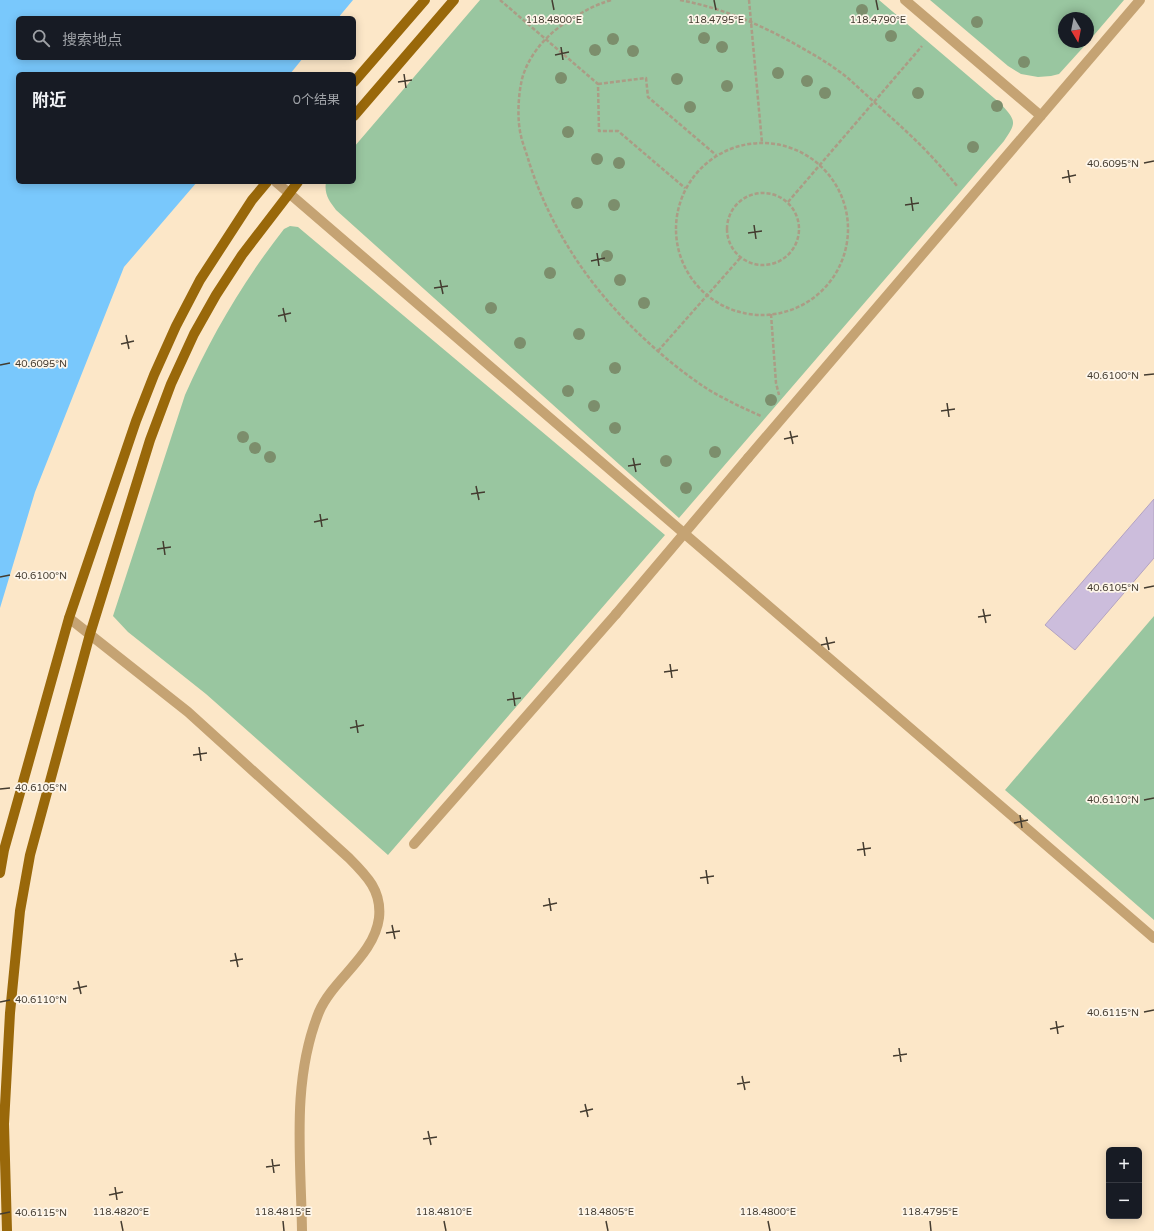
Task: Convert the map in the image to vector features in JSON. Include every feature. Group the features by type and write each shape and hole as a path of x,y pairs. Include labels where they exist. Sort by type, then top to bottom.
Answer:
{"main road":[{"path":"356,80 425,0"},
{"path":"356,114 454,0"},
{"path":"0,873 4,850 69,618 136,422 154,375 176,326 200,280 252,200 265,184"},
{"path":"7,1231 4,1124 10,1013 20,911 30,855 90,634 150,440 171,384 194,334 216,295 242,255 296,184"}],"street":[{"path":"905,0 1041,116"},
{"path":"414,844 616,614 1140,0"},
{"path":"278,184 1154,938"},
{"path":"69,618 188,712 349,858 369,878 378,898 379,918 373,939 335,987 320,1010 310,1039 303,1074 300,1118 302,1231"}],"path":[{"path":"500,0 598,84 646,78 648,97 716,155"},
{"path":"611,0 594,5 564,23 545,39 532,59 522,79 518,102 521,136 535,181 553,221 568,248 585,272 630,325 658,351 688,375 732,403 763,417"},
{"path":"680,0 701,4 751,21 825,62 848,79 929,152 957,186"},
{"path":"749,0 762,143"},
{"path":"788,202 922,46"},
{"path":"598,84 599,131 618,131 685,188"},
{"path":"767,142 796,149 809,155 820,164 836,184 845,202 849,232 842,261 826,287 811,300 791,311 761,316 731,310 707,296 688,274 676,246 675,216 685,188 699,169 716,155 737,145 762,143 767,142"},
{"path":"764,193 777,196 788,202 796,214 799,226 797,242 790,253 780,261 768,265 750,262 741,257 730,244 727,232 731,214 738,204 752,195 764,193"},
{"path":"658,351 741,257"},
{"path":"772,314 776,382 779,396"}],"green space":[{"path":"480,0 879,0 1001,104 1010,114 1013,122 1011,130 1004,141 679,518 336,210 328,197 326,184 356,184 356,145"},
{"path":"930,0 1124,0 1094,35 1094,12 1058,12 1058,48 1083,48 1059,74 1038,77 1021,74 1008,66"},
{"path":"290,226 298,227 665,535 388,855 206,694 128,632 113,616 185,395 217,330 242,288 269,248 284,229"},
{"path":"1154,616 1154,920 1005,790"}],"water":[{"path":"0,0 353,0 340,16 16,16 16,60 301,60 292,72 16,72 16,184 195,184 124,267 35,492 0,608"}],"building":[{"path":"1154,499 1154,558 1075,650 1045,625"}]}
